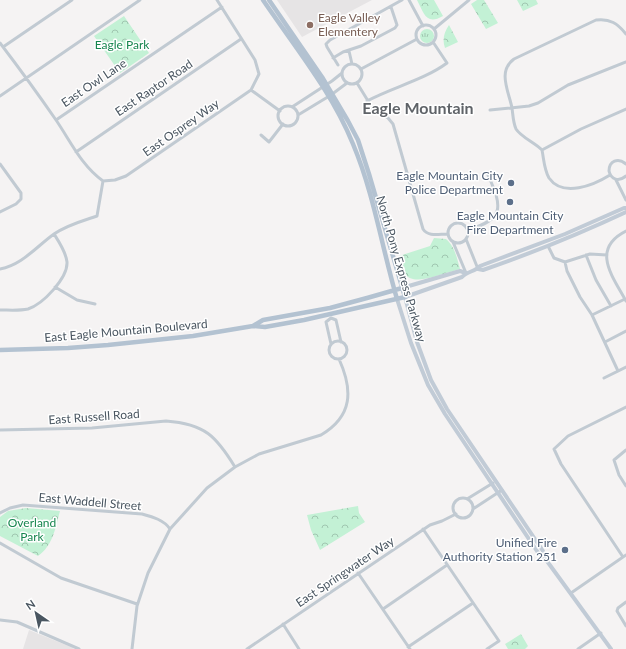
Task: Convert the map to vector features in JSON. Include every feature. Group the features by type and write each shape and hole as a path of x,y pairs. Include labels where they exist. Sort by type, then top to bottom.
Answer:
{"main road":[{"name":"North Pony Express Parkway","path":"263,0 325,86"},
{"name":"North Pony Express Parkway","path":"269,0 330,95 362,168 394,290 411,343 428,385 445,414 494,482"},
{"name":"North Pony Express Parkway","path":"330,95 348,121 364,157 417,342 432,380 448,409 494,482 543,551 544,556 601,633 611,649"},
{"name":"East Eagle Mountain Boulevard","path":"0,350 68,348 129,343 193,336 253,326 265,327 331,316 405,297 462,277 466,273 478,269 480,266 565,234 626,208"},
{"name":"East Eagle Mountain Boulevard","path":"478,269 483,270 548,246 626,212"},
{"name":"East Eagle Mountain Boulevard","path":"253,326 263,320 330,308 460,270 466,273"}],"street":[{"path":"3,47 72,0"},
{"path":"0,96 27,79 140,0"},
{"path":"217,0 242,40"},
{"path":"338,65 326,47 326,44 330,40 402,0"},
{"path":"409,0 423,26"},
{"path":"434,29 469,0"},
{"name":"East Owl Lane","path":"56,120 222,7"},
{"path":"333,58 343,52 362,46 395,28 397,24 391,7"},
{"path":"610,175 575,188 561,187 552,181 544,166 542,150 517,130 514,122 505,75 508,66 514,59 596,20 608,20 616,24 625,32"},
{"path":"423,26 429,26 434,29 436,36 433,42 429,45 423,45 417,39 416,33 418,29 423,26"},
{"path":"361,69 417,39"},
{"name":"East Osprey Way","path":"103,181 115,180 126,176 251,90 259,74 255,60 242,40"},
{"name":"East Raptor Road","path":"76,152 242,40"},
{"path":"367,101 385,91 437,70 447,63 433,42"},
{"path":"0,43 56,120 76,152 90,170 103,181 97,216 67,226 54,234 20,262 0,269"},
{"path":"349,51 352,64"},
{"path":"490,110 530,106 538,103 568,84 626,62"},
{"path":"292,107 325,86 342,73 347,66 352,64 357,65 361,69 361,78 357,83 347,83 298,115"},
{"path":"342,73 343,78 347,83"},
{"path":"357,83 373,109 388,118 393,124 423,229 425,232 430,234 448,234"},
{"path":"251,90 280,111"},
{"path":"285,106 292,107 297,110 297,120 294,124 283,124 279,119 280,111 285,106"},
{"path":"542,150 581,129 626,109"},
{"path":"261,135 269,142 283,124"},
{"path":"626,164 619,160 612,162 609,168 610,175 616,180 626,200"},
{"path":"0,164 21,193 21,199 16,204 0,212"},
{"path":"468,230 484,225 493,219 498,207 496,192 488,176"},
{"path":"616,180 626,176"},
{"path":"454,217 454,223 449,228 448,234 450,239 454,242 466,273"},
{"path":"454,223 461,223 468,230"},
{"path":"468,230 466,239 478,269"},
{"path":"592,316 626,300 608,268 606,257 609,246 613,240 626,231"},
{"path":"0,310 28,309 36,305 55,288 66,272 67,262 66,255 54,234"},
{"path":"454,242 460,243 466,239"},
{"path":"548,246 554,258 566,262 596,253 606,257"},
{"path":"586,255 596,280 611,306"},
{"path":"566,262 567,271 580,297 592,316 618,371"},
{"path":"55,288 77,300 95,304"},
{"path":"330,308 331,316 336,320 341,342 345,345 346,352 344,356 335,358 330,355 329,349 336,341 341,342"},
{"path":"331,316 326,322 332,344"},
{"path":"605,342 626,331"},
{"path":"132,649 138,604 148,573 170,529 207,488 235,467 259,454 321,435 332,428 341,418 347,401 348,391 339,358"},
{"path":"604,378 626,367"},
{"path":"571,593 624,556 561,464 554,449 568,436 626,407"},
{"name":"East Russell Road","path":"0,430 92,428 166,421 190,425 211,435 223,447 235,467"},
{"path":"626,450 614,460 619,475 626,486"},
{"path":"494,482 467,499 459,500 454,504 456,514 460,518 467,518 473,509 500,491"},
{"path":"467,499 472,503 473,509"},
{"name":"East Waddell Street","path":"0,513 24,505 142,514 159,519 170,529"},
{"name":"East Springwater Way","path":"247,649 423,529 456,514"},
{"path":"423,529 499,641 487,649"},
{"path":"0,543 61,578 138,604"},
{"path":"383,609 447,565"},
{"path":"358,573 409,648 473,603"},
{"path":"626,602 617,609 617,613 626,626"},
{"path":"0,620 17,622 79,649"},
{"path":"283,624 299,649"},
{"path":"578,649 601,633"}],"shaded area":[{"name":"Eagle Valley Elementery","path":"277,0 372,0 302,37"},
{"path":"29,630 71,647 74,649 23,649"}],"green space":[{"path":"417,0 434,0 443,16 433,20 429,19 426,17"},
{"path":"477,0 484,0 498,23 486,29 471,4"},
{"path":"517,0 536,0 538,4 523,11"},
{"name":"Eagle Park","path":"124,16 149,53 120,73 94,36"},
{"path":"449,25 458,42 445,48 444,36"},
{"path":"424,29 430,29 434,33 434,39 430,43 424,43 420,39 420,33"},
{"path":"434,238 446,239 449,242 455,253 460,269 425,279 413,279 409,277 402,270 399,256 430,246"},
{"path":"358,506 359,513 365,522 320,550 311,530 307,515"},
{"name":"Overland Park","path":"26,508 60,511 50,541 43,552 38,556 0,536 0,517 8,511"},
{"path":"521,634 528,646 525,649 508,649 505,644"}],"place":[{"name":"Eagle Valley Elementery","path":"310,25"},
{"name":"Eagle Mountain City Police Department","path":"511,183"},
{"name":"Eagle Mountain City Fire Department","path":"510,202"},
{"name":"Unified Fire Authority Station 251","path":"565,550"}],"district":[{"name":"Eagle Mountain","path":"418,108"}]}
